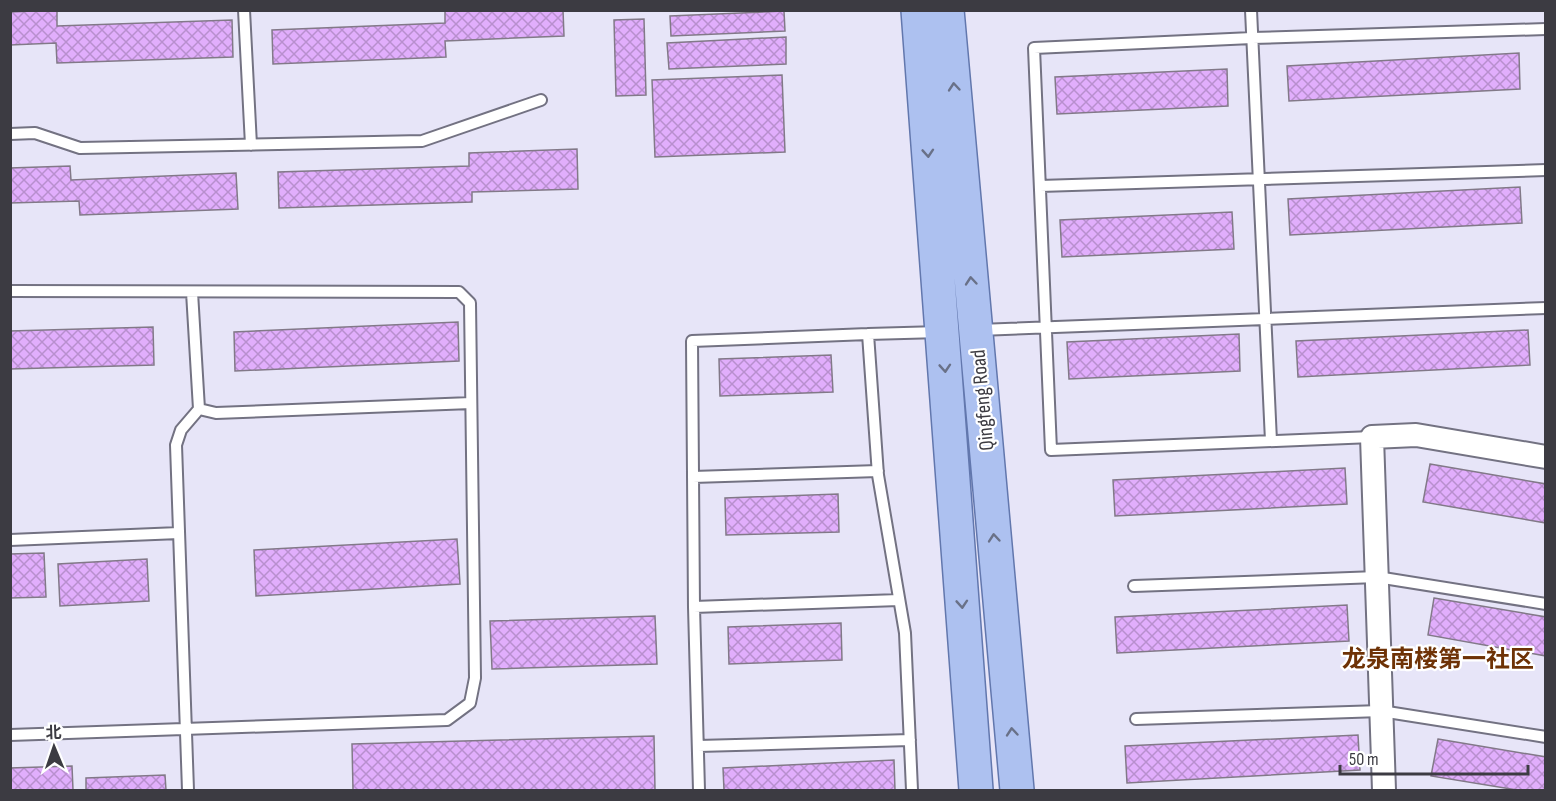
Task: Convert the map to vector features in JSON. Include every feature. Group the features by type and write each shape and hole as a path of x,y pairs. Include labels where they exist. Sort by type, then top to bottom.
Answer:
{"main road":[{"name":"Qingfeng Road","path":"918,10 976,790"},
{"name":"Qingfeng Road","path":"947,10 1017,790"}],"street":[{"path":"1384,790 1372,437 1416,435 1545,457"}],"lane":[{"path":"244,10 251,145"},
{"path":"1251,10 1271,441"},
{"path":"1372,437 1051,450 1034,48 1252,38 1545,29"},
{"path":"10,134 36,133 80,148 422,141 541,100"},
{"path":"1040,186 1545,170"},
{"path":"10,291 459,292 470,303 474,678 470,703 447,720 10,735"},
{"path":"188,790 176,445 181,430 199,409 192,292"},
{"path":"962,331 1545,308"},
{"path":"699,790 694,607 692,340 951,331"},
{"path":"868,334 878,471 904,633 912,790"},
{"path":"199,409 216,413 471,403"},
{"path":"693,477 878,471"},
{"path":"10,540 179,533"},
{"path":"1134,586 1377,577 1545,604"},
{"path":"694,607 899,600"},
{"path":"1136,719 1381,711 1545,737"},
{"path":"698,746 910,740"}],"building":[{"path":"57,10 57,26 232,20 233,57 57,63 56,43 10,45 10,12"},
{"path":"445,10 563,10 564,36 445,41 446,57 273,64 272,30 445,23"},
{"path":"784,11 785,31 671,36 670,16"},
{"path":"644,19 646,95 616,96 614,20"},
{"path":"786,37 786,64 669,69 667,43"},
{"path":"1519,53 1520,89 1289,101 1287,66"},
{"path":"1227,69 1228,106 1057,114 1055,77"},
{"path":"782,75 785,152 655,157 652,80"},
{"path":"577,149 578,189 472,192 472,202 279,208 278,172 469,166 469,153"},
{"path":"70,166 71,180 236,173 238,209 80,215 79,201 10,203 10,168"},
{"path":"1520,187 1522,223 1290,235 1288,199"},
{"path":"1232,212 1234,249 1062,257 1060,220"},
{"path":"458,322 459,361 235,371 234,332"},
{"path":"153,327 154,365 10,369 10,331"},
{"path":"1528,330 1530,365 1298,377 1296,341"},
{"path":"1239,334 1240,371 1069,379 1067,342"},
{"path":"831,355 833,392 720,396 719,359"},
{"path":"1430,464 1546,484 1546,523 1423,502"},
{"path":"1345,468 1347,504 1115,516 1113,480"},
{"path":"838,494 839,532 726,535 725,498"},
{"path":"457,539 460,584 256,596 254,550"},
{"path":"44,553 46,597 10,598 10,554"},
{"path":"147,559 149,601 60,606 58,564"},
{"path":"1434,598 1546,617 1546,656 1428,635"},
{"path":"1347,605 1349,641 1117,653 1115,617"},
{"path":"655,616 657,664 492,669 490,621"},
{"path":"841,623 842,660 729,664 728,627"},
{"path":"1358,735 1360,770 1127,783 1125,746"},
{"path":"654,736 655,790 353,790 352,744"},
{"path":"1438,739 1546,757 1546,790 1517,790 1431,776"},
{"path":"894,760 895,790 724,790 723,768"},
{"path":"72,766 73,790 10,790 10,768"},
{"path":"165,775 166,790 86,790 86,778"}],"district":[{"name":"龙泉南楼第一社区","path":"1438,659"}]}
